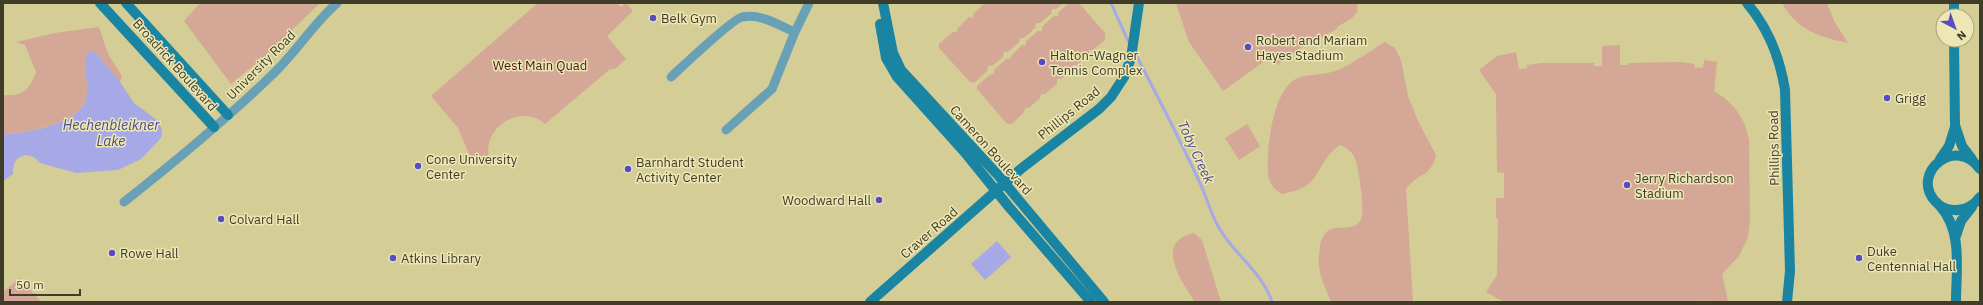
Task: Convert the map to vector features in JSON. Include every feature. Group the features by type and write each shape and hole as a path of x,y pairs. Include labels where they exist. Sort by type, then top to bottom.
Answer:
{"street":[{"name":"Broadrick Boulevard","path":"100,3 214,127"},
{"name":"Broadrick Boulevard","path":"126,3 228,115"},
{"name":"University Road","path":"124,202 167,169 288,60 322,17 337,3"},
{"path":"726,130 772,89 794,32 809,3"},
{"name":"Cameron Boulevard","path":"878,3 884,52 894,73 934,120 967,155 1091,302"},
{"name":"Cameron Boulevard","path":"883,3 893,53 901,70 1005,183 1104,302"},
{"name":"Phillips Road","path":"1747,3 1762,23 1771,41 1780,66 1785,90 1790,270 1787,302"},
{"name":"Phillips Road","path":"1005,183 1037,155 1099,108 1111,97 1120,84 1133,52 1139,4"},
{"path":"671,77 740,18 757,17 794,32"},
{"path":"1954,48 1955,125 1949,146 1930,173 1928,186 1933,198 1951,222 1956,238"},
{"path":"1955,125 1962,146 1978,165"},
{"path":"1938,162 1946,157 1955,155 1965,157 1978,165"},
{"name":"Craver Road","path":"870,302 1005,183"},
{"path":"1939,205 1946,209 1959,210 1978,199"},
{"path":"1956,302 1956,238 1960,221 1978,199"}],"shaded area":[{"path":"3,3 1980,3 1980,302 3,302"}],"green space":[{"path":"200,3 320,3 265,56 231,84 184,21"},
{"name":"West Main Quad","path":"538,3 617,3 621,7 626,3 633,11 607,36 626,59 615,69 610,69 545,124 535,118 525,116 514,117 505,122 497,128 491,137 488,147 489,159 473,163 458,128 431,96"},
{"name":"Halton-Wagner Tennis Complex","path":"985,3 1063,3 1056,9 1052,9 1051,14 1040,23 1036,23 1035,28 1024,38 1020,38 1019,42 1008,52 1004,52 1003,57 992,66 988,66 987,71 974,83 970,82 939,48 939,44 953,32 957,32 957,29 969,17 973,18 973,14"},
{"name":"Halton-Wagner Tennis Complex","path":"1069,3 1079,3 1105,33 1105,40 1093,50 1089,50 1089,54 1077,65 1073,65 1073,69 1061,79 1057,79 1057,84 1045,94 1041,94 1040,98 1029,108 1025,108 1024,112 1012,124 1007,124 977,89 977,86 991,74 994,74 994,70 1006,59 1010,59 1022,45 1026,45 1026,41 1038,31 1042,31 1042,27 1054,16 1058,16 1058,13"},
{"name":"Robert and Mariam Hayes Stadium","path":"1176,3 1358,3 1357,12 1352,18 1337,27 1337,29 1304,46 1277,65 1270,57 1223,91 1189,42"},
{"path":"1782,3 1827,3 1834,21 1848,43 1818,35 1810,31 1795,20"},
{"path":"99,27 108,54 122,76 120,82 95,52 85,60 87,95 81,108 73,115 50,126 24,132 3,134 3,95 16,95 25,91 36,72 25,45 16,42 55,33"},
{"path":"1385,42 1395,48 1401,60 1408,96 1419,123 1436,155 1431,168 1410,184 1406,189 1413,302 1331,302 1319,269 1320,246 1323,236 1329,230 1335,228 1352,227 1359,223 1361,219 1362,198 1356,161 1351,152 1340,145 1330,154 1311,182 1305,187 1282,194 1270,182 1268,173 1268,155 1272,123 1280,99 1285,89 1292,81 1301,77 1329,73 1338,70"},
{"name":"Jerry Richardson Stadium","path":"1620,45 1620,65 1628,65 1628,63 1681,62 1695,64 1694,67 1703,68 1704,60 1717,62 1714,91 1733,106 1745,125 1749,140 1750,222 1748,237 1739,256 1722,274 1728,301 1504,302 1486,292 1497,275 1498,218 1496,218 1496,198 1504,198 1504,173 1497,172 1496,94 1479,70 1497,56 1516,52 1519,69 1527,68 1527,65 1541,63 1594,63 1594,66 1602,66 1602,46"},
{"path":"1247,124 1260,146 1239,160 1225,138"},
{"path":"1194,233 1202,240 1221,302 1195,302 1178,274 1174,263 1173,254 1175,245 1182,238"},
{"path":"20,278 41,302 3,302 3,292"}],"water":[{"name":"Hechenbleikner Lake","path":"90,51 95,52 98,55 120,82 134,103 158,121 162,130 161,138 141,159 118,170 76,173 40,163 34,157 26,155 17,159 13,167 13,174 3,181 3,134 37,130 50,126 73,115 81,108 87,95 85,60 86,55"},
{"path":"997,241 1011,257 985,280 971,264"}],"waterway":[{"name":"Toby Creek","path":"1111,3 1129,43"},
{"name":"Toby Creek","path":"1135,53 1168,117 1201,186 1218,226 1231,245 1261,281 1272,302"}],"place":[{"name":"Belk Gym","path":"653,18"},
{"name":"Robert and Mariam Hayes Stadium","path":"1248,47"},
{"name":"Halton-Wagner Tennis Complex","path":"1042,62"},
{"name":"Grigg","path":"1887,98"},
{"name":"Cone University Center","path":"418,166"},
{"name":"Barnhardt Student Activity Center","path":"628,169"},
{"name":"Jerry Richardson Stadium","path":"1627,185"},
{"name":"Woodward Hall","path":"879,200"},
{"name":"Colvard Hall","path":"221,219"},
{"name":"Rowe Hall","path":"112,253"},
{"name":"Atkins Library","path":"393,258"},
{"name":"Duke Centennial Hall","path":"1859,258"}]}
